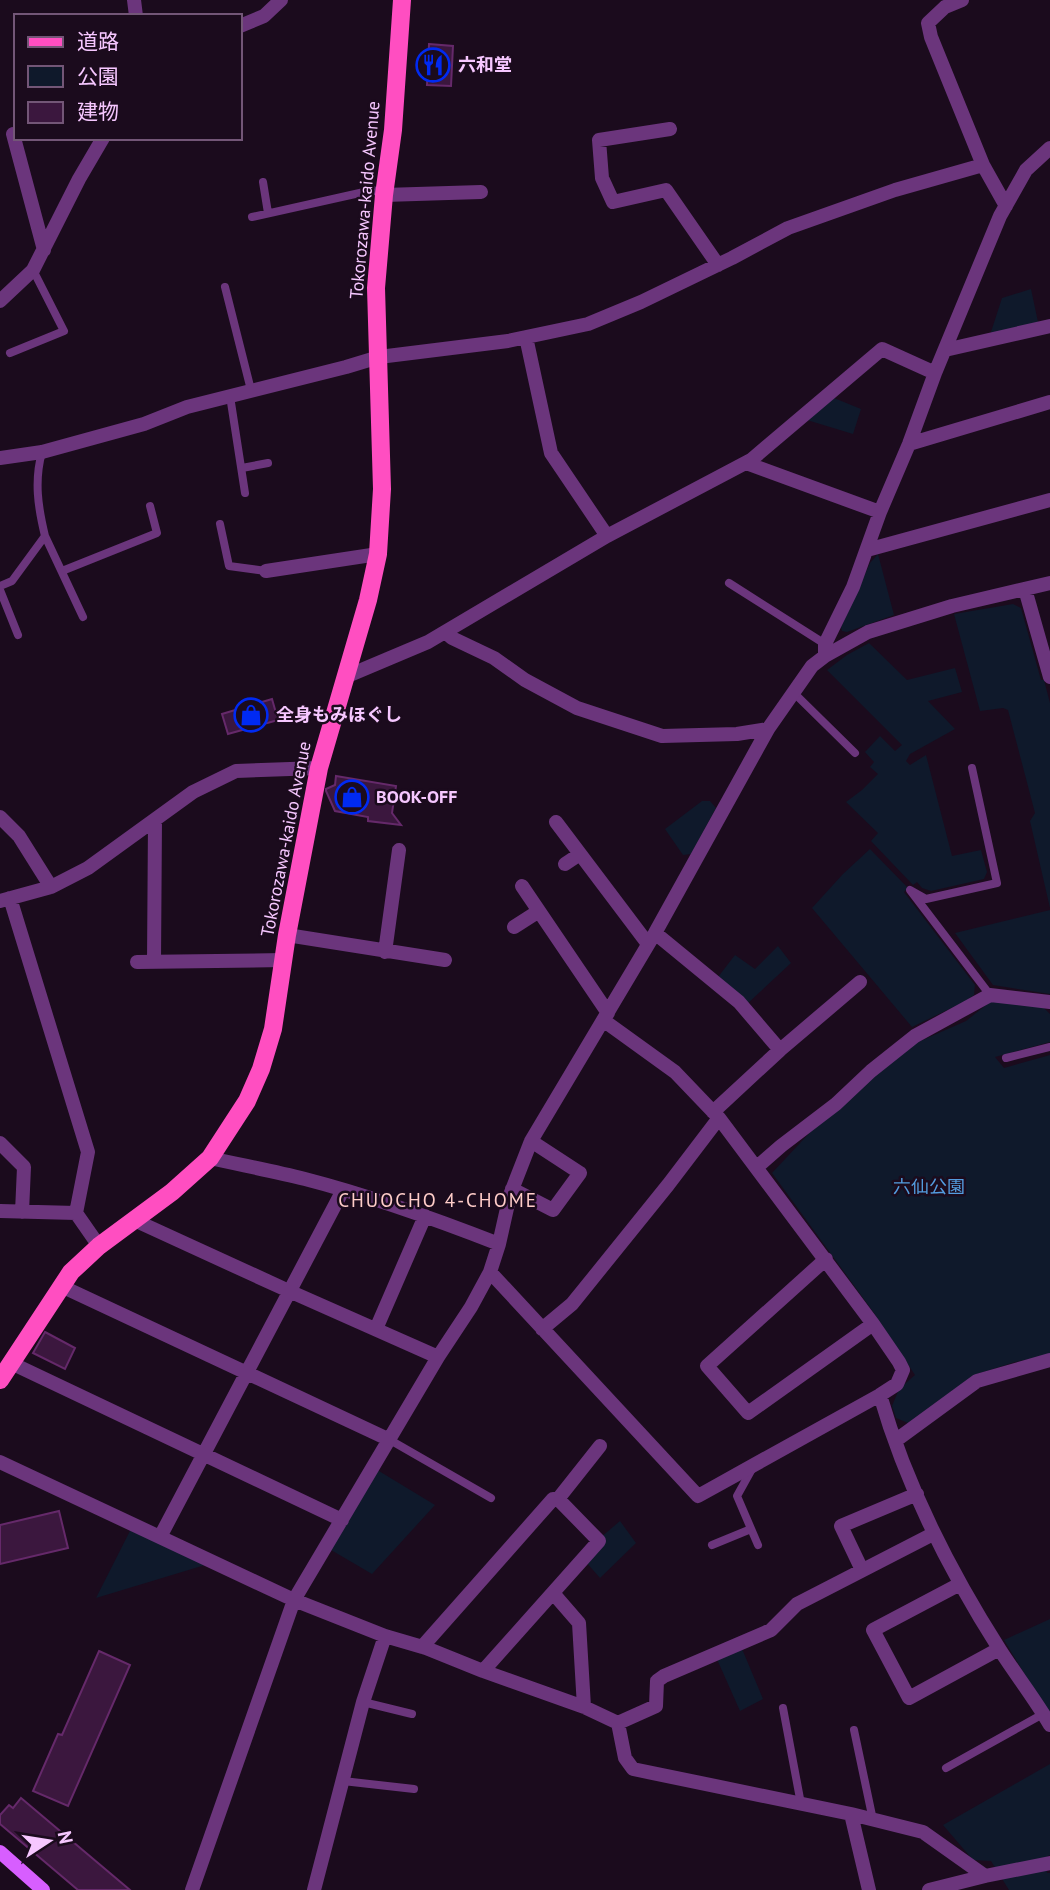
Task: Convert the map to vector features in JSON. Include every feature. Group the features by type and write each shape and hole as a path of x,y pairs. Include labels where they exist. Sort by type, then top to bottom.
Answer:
{"main road":[{"name":"Tokorozawa-kaido Avenue","path":"0,1380 71,1272 99,1246 172,1192 210,1158 247,1101 261,1069 272,1029 319,768 368,600 378,554 382,489 376,288 393,130 402,0"}],"street":[{"path":"242,25 264,16 281,0"},
{"path":"955,1 928,23 931,37 983,165 1006,206"},
{"path":"670,129 599,140 602,178 613,202 666,190 718,265"},
{"path":"15,140 44,250"},
{"path":"0,300 33,270 102,140"},
{"path":"198,1889 295,1600 490,1272 512,1189 531,1141 651,939 768,729 825,650 853,587 935,373 1006,206 1026,170 1050,148"},
{"path":"0,458 42,452 144,424 187,407 379,357 508,341 588,324 641,302 788,228 895,190 983,165"},
{"path":"384,195 481,192"},
{"path":"945,350 1050,326"},
{"path":"526,337 551,453 607,536"},
{"path":"345,677 428,642 607,536 751,460 882,349 935,373"},
{"path":"909,444 1050,402"},
{"path":"746,463 880,512"},
{"path":"867,550 1050,500"},
{"path":"266,571 378,554"},
{"path":"825,650 868,632 952,606 1050,583"},
{"path":"1025,589 1050,677"},
{"path":"445,632 577,708 662,736 737,734 768,729"},
{"path":"99,1246 76,1213 89,1152 5,899 51,887 88,868 193,792 236,771 319,768"},
{"path":"0,817 19,836 51,887"},
{"path":"154,961 155,820"},
{"path":"556,822 651,939 739,1002 780,1050"},
{"path":"385,952 399,850"},
{"path":"565,864 580,854"},
{"path":"490,1272 698,1496 880,1395 897,1384 903,1370 826,1259 716,1115 675,1072 606,1016 522,886"},
{"path":"514,927 539,911"},
{"path":"287,935 444,960"},
{"path":"137,962 284,960"},
{"path":"542,1329 572,1304 668,1185 716,1115 780,1050 860,982"},
{"path":"757,1167 915,1036 990,995 1050,1002"},
{"path":"512,1189 553,1210 580,1173 531,1141"},
{"path":"0,1143 24,1167 22,1212"},
{"path":"210,1158 343,1189 499,1244"},
{"path":"160,1537 343,1189"},
{"path":"0,1211 76,1213"},
{"path":"376,1329 425,1216"},
{"path":"134,1220 439,1357"},
{"path":"826,1259 707,1366 748,1413 873,1324"},
{"path":"61,1286 390,1440"},
{"path":"895,1441 977,1381 1050,1360"},
{"path":"11,1363 342,1520"},
{"path":"880,1395 895,1441 933,1534 999,1649 1047,1719"},
{"path":"422,1647 553,1499 558,1499 600,1446"},
{"path":"0,1462 295,1600 385,1636 584,1707 618,1723 656,1706 657,1681 664,1676 771,1630 797,1604 933,1534"},
{"path":"862,1570 841,1526 917,1494"},
{"path":"483,1671 600,1541 558,1499"},
{"path":"960,1584 873,1630 909,1698 999,1649"},
{"path":"553,1593 579,1623 584,1707"},
{"path":"314,1890 363,1702 385,1636"},
{"path":"618,1723 625,1758 633,1769 851,1814 923,1832 985,1876"},
{"path":"851,1814 869,1890"},
{"path":"2,1857 43,1890"},
{"path":"929,1890 1050,1863"}],"lane":[{"path":"263,182 268,214"},
{"path":"252,217 373,190 384,195"},
{"path":"10,353 64,331 33,270"},
{"path":"225,287 251,390"},
{"path":"230,396 245,494"},
{"path":"42,452 37,470 37,505 45,536 83,617"},
{"path":"242,468 268,463"},
{"path":"62,571 157,533 150,506"},
{"path":"220,524 229,566 266,571"},
{"path":"18,635 0,588 12,581 45,536"},
{"path":"729,583 825,650"},
{"path":"793,692 855,752"},
{"path":"972,768 997,883 926,899 910,890 990,995"},
{"path":"1006,1058 1050,1047"},
{"path":"390,1440 491,1498"},
{"path":"754,1466 737,1496 758,1545"},
{"path":"712,1545 751,1529"},
{"path":"363,1702 412,1714"},
{"path":"783,1708 801,1804"},
{"path":"946,1768 1047,1719"},
{"path":"854,1730 873,1820"},
{"path":"343,1781 414,1789"}],"green space":[{"path":"1031,289 1038,322 990,335 1002,298"},
{"path":"834,398 861,409 853,434 807,420"},
{"path":"878,554 894,615 847,632 842,631 841,627 870,563"},
{"path":"1013,604 1021,608 1050,703 1050,908 1030,821 1035,813 1008,710 1003,708 980,711 954,614"},
{"path":"869,643 907,680 955,668 962,692 928,701 955,729 910,754 906,761 910,765 926,755 952,856 981,850 987,872 984,879 931,891 922,888 917,882 913,885 871,841 878,833 846,802 878,774 870,767 874,762 865,752 880,736 895,751 902,745 827,670"},
{"path":"702,801 710,801 716,808 691,854 683,855 665,829"},
{"path":"870,849 908,888 904,892 975,985 974,995 966,1001 912,1027 812,908"},
{"path":"1050,910 1050,994 993,985 955,933"},
{"path":"778,946 791,963 747,1004 718,977 735,955 755,969"},
{"name":"六仙公園","path":"991,1001 1043,1007 1050,1014 1050,1042 995,1057 1004,1068 1050,1055 1050,1355 1015,1362 974,1375 908,1423 896,1418 892,1406 899,1389 915,1375 874,1313 772,1173 831,1110 918,1042 966,1021"},
{"path":"374,1468 435,1505 372,1574 326,1547"},
{"path":"620,1521 636,1543 600,1578 586,1562 600,1538"},
{"path":"133,1525 215,1562 96,1598"},
{"path":"1050,1619 1050,1716 1004,1640"},
{"path":"740,1644 763,1699 740,1711 716,1657"},
{"path":"1050,1764 1050,1855 1045,1858 1047,1873 1050,1873 1050,1890 1009,1890 991,1861 973,1860 943,1825"}],"building":[{"path":"429,44 453,46 451,86 427,85"},
{"path":"272,699 278,720 228,734 222,714"},
{"path":"336,776 396,786 392,813 401,825 368,821 368,817 335,811 326,789 335,785"},
{"path":"45,1332 75,1348 65,1369 33,1353"},
{"path":"59,1511 68,1548 0,1564 0,1525"},
{"path":"99,1651 130,1665 68,1806 33,1791 58,1734 62,1735"},
{"path":"21,1798 130,1890 78,1890 0,1824 0,1815 9,1805 13,1808"}],"place":[{"name":"六和堂","path":"433,65"},
{"name":"全身もみほぐし","path":"251,715"},
{"name":"BOOK-OFF","path":"352,797"}],"district":[{"name":"CHUOCHO 4-CHOME","path":"438,1200"}]}
